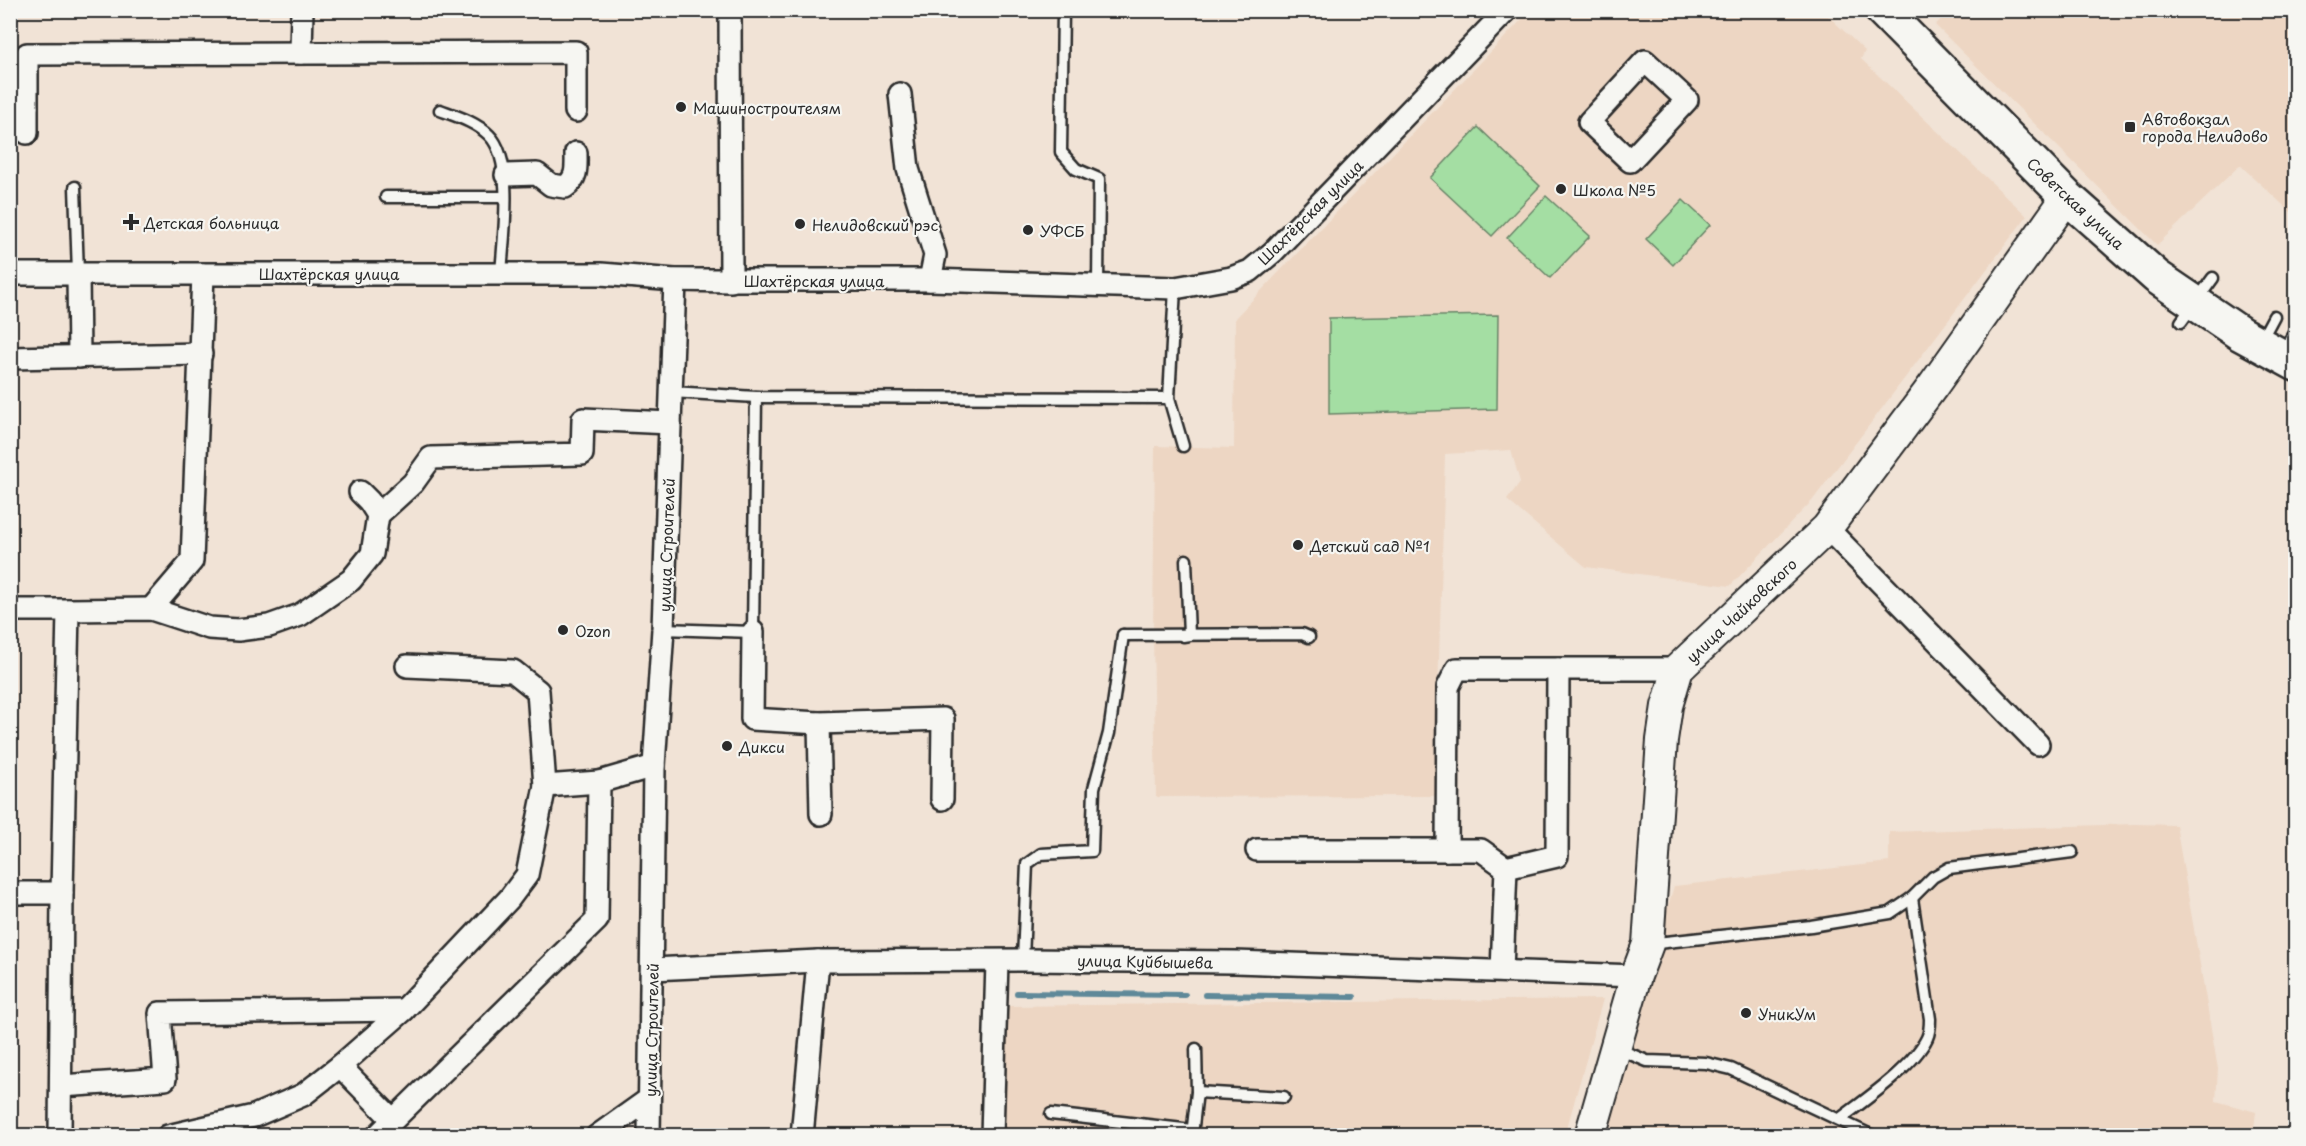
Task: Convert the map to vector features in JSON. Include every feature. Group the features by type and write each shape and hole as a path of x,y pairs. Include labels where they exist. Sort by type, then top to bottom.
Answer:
{"main road":[{"name":"Советская улица","path":"1882,10 2067,197 2157,277 2196,301 2281,342"}],"street":[{"path":"302,10 302,53"},
{"path":"675,280 731,281 730,10"},
{"name":"Шахтёрская улица","path":"731,281 930,280 1175,288 1232,278 1250,271 1273,252 1507,10"},
{"path":"27,133 19,107 27,54 576,52 576,111"},
{"path":"1645,61 1687,100 1630,161 1589,122 1645,61"},
{"path":"900,94 908,169 935,255 930,280"},
{"path":"506,175 537,174 551,185 565,187 576,175 576,153"},
{"name":"улица Чайковского","path":"1590,1136 1636,976 1648,944 1662,740 1667,706 1678,669 1827,528 1933,386 2067,197"},
{"name":"Шахтёрская улица","path":"10,274 601,274 675,280"},
{"path":"78,274 79,357"},
{"path":"151,609 192,561 203,274"},
{"name":"улица Строителей","path":"649,1136 654,766 663,629 675,280"},
{"path":"10,358 201,354"},
{"path":"10,610 151,609 209,628 238,630 269,626 300,615 351,580 372,554 378,514 413,483 431,459 582,454 583,419 670,423"},
{"path":"360,492 378,514"},
{"path":"1827,528 2038,744"},
{"path":"60,1136 68,610"},
{"path":"753,632 752,719 819,723 943,719 942,799"},
{"path":"168,1136 191,1133 254,1116 303,1095 404,1010 509,899 527,875 545,786 538,691 513,671 407,666"},
{"path":"1447,850 1448,687 1457,669 1678,669"},
{"path":"1257,850 1481,850 1506,868 1557,856 1558,669"},
{"path":"819,723 821,814"},
{"path":"545,786 599,782 654,766"},
{"path":"377,1136 597,920 599,782"},
{"path":"1502,971 1506,868"},
{"path":"10,893 62,893"},
{"name":"улица Куйбышева","path":"653,969 818,961 1023,960 1235,962 1636,976"},
{"path":"802,1136 818,961"},
{"path":"992,1136 997,961"},
{"path":"61,1086 165,1079 160,1013 404,1010"},
{"path":"340,1066 393,1119"},
{"path":"597,1136 649,1099"}],"lane":[{"path":"1064,10 1061,152 1076,169 1099,179 1098,286"},
{"path":"440,110 468,121 490,135 496,144 506,175 501,274"},
{"path":"75,187 78,274"},
{"path":"386,197 505,197"},
{"path":"1175,288 1169,398 1183,446"},
{"path":"671,392 756,397 1169,398"},
{"path":"663,629 753,632 756,397"},
{"path":"1186,560 1189,635"},
{"path":"1023,960 1027,864 1041,854 1092,851 1094,788 1109,733 1123,635 1302,634 1309,637"},
{"path":"1648,944 1811,926 1890,913 1912,898 1933,877 1949,868 2072,852"},
{"path":"1840,1119 1875,1093 1900,1069 1929,1034 1930,1019 1912,898"},
{"path":"1615,1047 1647,1061 1706,1063 1731,1069 1873,1136"},
{"path":"1051,1114 1192,1133 1197,1092 1196,1049"},
{"path":"1197,1092 1284,1097"}],"shaded area":[{"path":"1530,11 1823,11 1865,51 1861,59 2027,216 1812,501 1730,586 1586,567 1507,500 1520,482 1511,450 1445,454 1435,796 1156,797 1153,635 1155,446 1234,448 1235,318"},
{"path":"1950,11 2295,11 2295,216 2240,165 2157,245 1935,25"},
{"path":"2135,824 2176,825 2218,1069 2216,1101 2256,1112 2253,1136 1603,1136 1615,1086 1674,886 1889,862 1889,832"},
{"path":"1603,999 1565,1135 1000,1136 1003,1006"}],"green space":[{"path":"1478,127 1540,186 1492,236 1430,178"},
{"path":"1546,196 1590,236 1550,278 1507,238"},
{"path":"1683,200 1710,225 1673,265 1646,239"},
{"path":"1498,315 1497,409 1329,414 1329,318"}],"waterway":[{"path":"1017,993 1185,995"},
{"path":"1205,995 1354,997"}],"place":[{"name":"Машиностроителям","path":"681,107"},
{"name":"Автовокзал города Нелидово","path":"2130,127"},
{"name":"Школа №5","path":"1561,189"},
{"name":"Детская больница","path":"131,222"},
{"name":"Нелидовский рэс","path":"800,224"},
{"name":"УФСБ","path":"1028,230"},
{"name":"Детский сад №1","path":"1298,545"},
{"name":"Ozon","path":"563,630"},
{"name":"Дикси","path":"727,746"},
{"name":"УникУм","path":"1746,1013"}]}
